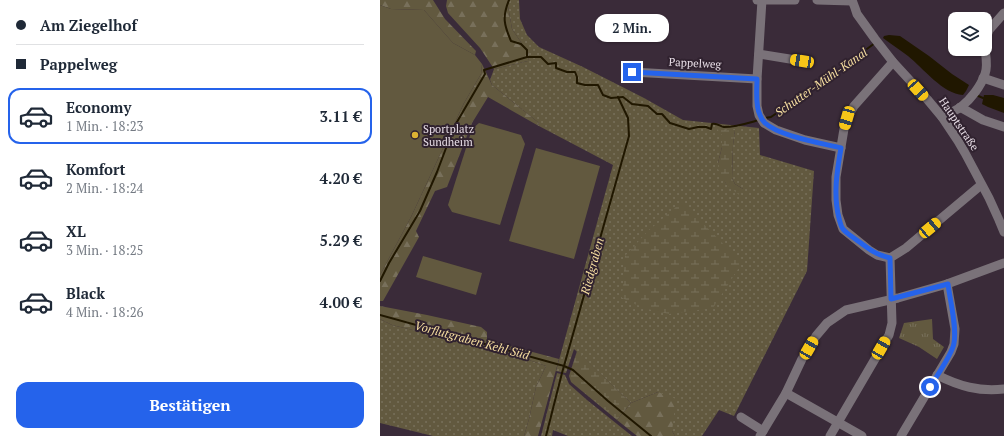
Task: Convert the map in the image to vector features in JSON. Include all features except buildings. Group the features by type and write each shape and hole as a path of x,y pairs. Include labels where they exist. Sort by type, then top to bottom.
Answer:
{"street":[{"path":"757,0 796,0"},
{"path":"762,0 757,79 757,106 759,115 764,123 776,130 805,140 841,148"},
{"path":"817,0 852,0"},
{"name":"Hauptstraße","path":"852,0 857,14 877,42 942,117 965,153 1004,230"},
{"path":"992,27 1004,13"},
{"path":"759,54 802,61"},
{"path":"942,117 960,107 978,88 986,70 986,56"},
{"path":"893,62 854,106 847,118 836,177 836,200 838,215 843,229 869,250 890,258 906,248 981,185"},
{"name":"Pappelweg","path":"632,72 757,79"},
{"path":"983,78 1004,84"},
{"path":"960,107 983,120 1004,127"},
{"path":"830,436 889,335 892,323 890,258"},
{"path":"741,417 762,433 786,393 802,359 816,336 827,323 846,310 948,284 1004,263"},
{"path":"901,436 951,352 954,344 955,330 948,284"},
{"path":"937,375 966,387 994,390 1004,389"},
{"path":"786,393 862,436"}],"green space":[{"path":"380,0 433,0 445,19 476,51 475,55 453,43 424,10 391,9 380,5"},
{"path":"447,0 507,0 512,29 529,54 528,61 494,69 480,48 448,13 446,6"},
{"path":"507,0 519,0 520,19 527,35 539,47 583,67 683,120 759,128 760,155 814,171 807,271 734,416 719,410 702,436 675,436 658,392 631,403 574,349 566,373 556,371 613,165 537,125 539,123 492,85 490,80 494,69 528,61 529,54 512,29","holes":["735,130 732,178 735,184 743,189 726,184 718,163 722,147 722,134"]},
{"name":"Sportplatz Sundheim","path":"380,5 391,9 424,10 453,43 475,55 482,64 481,74 464,103 411,217 380,275"},
{"path":"482,64 492,85 539,123 537,125 488,97 472,123 447,187 435,191 416,231 419,237 383,301 380,301 380,275 411,217 464,103 481,74"},
{"path":"479,123 521,135 525,144 500,225 452,212 448,205 472,129"},
{"path":"717,129 735,130 732,178 735,184 743,189 739,195 726,184 718,169 722,147 722,135"},
{"path":"536,148 600,166 574,259 509,241"},
{"path":"682,202 742,263 713,308 669,314 643,308 622,298 625,256 648,231"},
{"path":"423,256 482,273 476,295 416,277"},
{"path":"380,306 481,327 487,332 487,340 559,359 538,436 524,436 536,387 546,366 467,343 392,325 380,319"},
{"path":"380,319 392,325 467,343 546,366 536,387 524,436 433,436 380,423"},
{"path":"932,319 933,339 944,347 937,359 919,347 899,338 904,323"},
{"path":"577,351 631,403 617,420 571,382 569,376"},
{"path":"557,373 565,375 569,384 632,436 568,436 553,430 552,436 541,436"},
{"path":"658,392 676,399 672,431 675,436 637,436 617,420 631,403"}],"shaded area":[{"path":"884,36 900,36 969,85 963,95 956,94 948,90 934,80 908,56 883,38"},
{"path":"984,95 993,95 1004,98 1004,113 982,104"}],"waterway":[{"name":"Schutter-Mühl-Kanal","path":"509,0 505,11 505,21 511,41 521,44 527,50 527,57 541,57 548,64 556,63 556,68 567,72 575,72 577,83 585,85 598,85 603,95 611,98 623,97 632,104 648,106 657,114 662,114 670,123 689,129 698,127 706,127 711,129 712,124 717,124 724,127 742,125 759,120"},
{"name":"Schutter-Mühl-Kanal","path":"765,118 771,117 875,43"},
{"path":"380,281 420,211 454,127 485,74 484,70 527,57"},
{"path":"976,95 983,98"},
{"name":"Riedgraben","path":"546,436 562,373 629,136 628,118 618,97"},
{"name":"Vorflutgraben Kehl Süd","path":"380,315 564,366 573,370 651,436"}],"place":[{"name":"Sportplatz Sundheim","path":"415,135"}],"route":[{"path":"632,72 757,79 757,106 759,115 764,123 776,130 805,140 841,148 836,177 836,200 838,215 843,229 869,250 890,258 891,299 948,284 955,330 954,344 951,352 930,387"}]}
